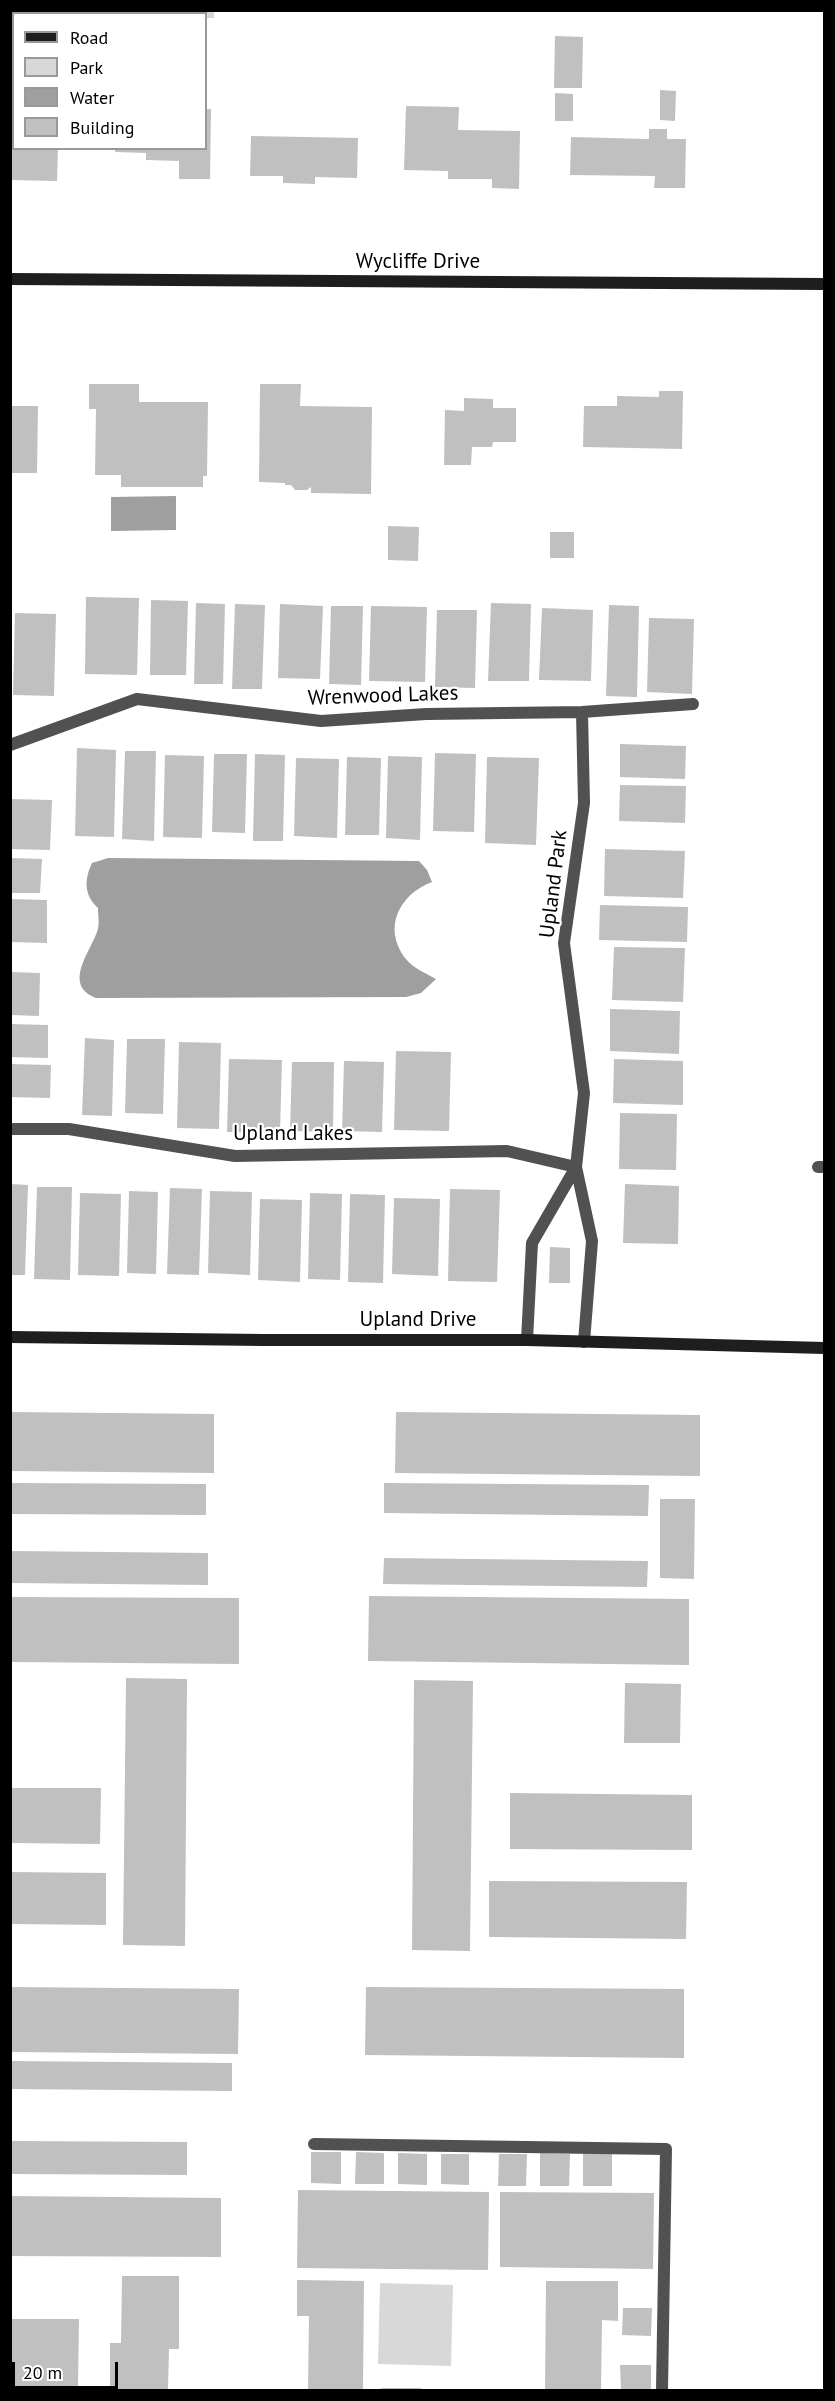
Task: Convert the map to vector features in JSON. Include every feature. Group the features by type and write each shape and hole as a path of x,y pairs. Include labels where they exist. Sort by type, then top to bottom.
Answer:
{"street":[{"name":"Wycliffe Drive","path":"10,279 825,284"},
{"name":"Wrenwood Lakes","path":"10,745 137,699 321,721 426,714 582,712 693,704"},
{"name":"Upland Park","path":"582,712 584,803 564,943 584,1093 576,1167 592,1241 585,1342"},
{"name":"Upland Lakes","path":"10,1129 69,1128 235,1156 507,1151 576,1167"},
{"name":"Upland Park","path":"527,1340 532,1243 576,1167"},
{"name":"Upland Drive","path":"10,1337 527,1340 825,1348"},
{"path":"314,2144 666,2149 662,2391"}],"green space":[{"path":"11,10 214,10 214,18 207,18 207,12 12,12 11,15"},
{"path":"380,2283 453,2285 451,2366 378,2364"}],"water":[{"path":"176,496 176,530 111,531 111,497"},
{"path":"108,858 419,861 427,870 432,882 421,887 403,903 395,923 395,935 398,946 408,962 436,979 421,993 406,997 96,998 86,992 81,985 80,977 84,959 98,926 98,908 90,898 87,881 92,863"}],"building":[{"path":"555,36 583,37 582,88 554,88"},
{"path":"660,90 676,91 675,121 660,120"},
{"path":"555,93 573,94 573,121 555,121"},
{"path":"406,106 459,107 458,130 520,131 519,189 492,188 492,179 448,179 448,171 404,170"},
{"path":"207,109 211,109 210,179 179,179 179,161 146,160 146,153 115,152 115,150 207,150"},
{"path":"10,119 12,119 12,150 58,150 57,181 10,180"},
{"path":"649,129 667,129 667,139 686,139 685,188 654,188 655,176 570,175 571,137 649,139"},
{"path":"251,136 358,138 357,178 315,177 315,184 283,183 283,176 250,176"},
{"path":"89,384 139,384 139,402 208,402 207,476 203,476 203,487 121,487 121,475 95,475 96,409 89,409"},
{"path":"260,384 301,384 300,406 372,407 371,494 311,493 311,487 307,490 295,490 291,485 285,485 285,483 259,482"},
{"path":"659,391 683,391 682,449 583,447 584,406 617,406 617,396 659,397"},
{"path":"464,398 493,399 493,408 516,408 516,442 493,442 492,447 472,447 471,465 444,465 445,410 464,411"},
{"path":"10,406 38,406 37,473 10,473"},
{"path":"388,526 419,527 418,561 388,560"},
{"path":"550,532 574,532 574,558 550,558"},
{"path":"86,597 139,598 137,675 85,674"},
{"path":"151,600 188,601 186,675 150,675"},
{"path":"196,603 225,604 223,684 194,684"},
{"path":"491,603 531,604 529,681 488,681"},
{"path":"235,604 265,605 262,689 232,689"},
{"path":"280,604 323,606 320,679 278,678"},
{"path":"609,605 639,606 637,697 606,696"},
{"path":"331,606 363,606 361,685 329,684"},
{"path":"371,606 427,607 425,682 369,681"},
{"path":"542,608 593,610 591,681 539,680"},
{"path":"437,610 477,610 475,688 435,687"},
{"path":"15,613 56,614 54,696 13,695"},
{"path":"649,618 694,619 692,694 647,692"},
{"path":"620,744 686,746 685,779 620,777"},
{"path":"77,748 116,750 114,837 75,836"},
{"path":"125,751 156,751 154,841 122,839"},
{"path":"435,753 476,754 474,832 433,831"},
{"path":"214,754 247,754 245,833 212,832"},
{"path":"255,754 285,755 283,841 253,841"},
{"path":"165,755 204,756 202,838 163,837"},
{"path":"388,756 422,757 420,840 386,838"},
{"path":"347,757 381,758 379,835 345,835"},
{"path":"487,757 539,758 536,845 485,843"},
{"path":"296,758 339,759 337,838 294,836"},
{"path":"620,785 686,786 685,823 619,821"},
{"path":"10,799 52,800 50,850 10,849"},
{"path":"605,849 685,851 683,898 604,896"},
{"path":"10,858 42,859 40,893 10,893"},
{"path":"10,899 47,900 47,943 10,942"},
{"path":"600,905 688,907 687,942 599,940"},
{"path":"614,947 685,948 683,1002 612,1000"},
{"path":"10,972 40,973 39,1016 10,1015"},
{"path":"610,1009 680,1011 679,1054 610,1051"},
{"path":"10,1024 48,1025 48,1058 10,1057"},
{"path":"85,1038 114,1040 112,1116 82,1115"},
{"path":"127,1039 165,1039 163,1114 125,1113"},
{"path":"179,1042 221,1043 219,1129 177,1128"},
{"path":"396,1051 451,1052 449,1131 394,1130"},
{"path":"229,1059 282,1060 280,1133 227,1132"},
{"path":"614,1059 683,1061 683,1105 613,1103"},
{"path":"344,1061 384,1062 382,1132 342,1131"},
{"path":"292,1062 334,1062 333,1132 290,1131"},
{"path":"10,1064 51,1065 50,1098 10,1097"},
{"path":"620,1113 677,1114 676,1170 619,1169"},
{"path":"10,1184 28,1185 25,1275 10,1275"},
{"path":"625,1184 679,1186 678,1244 623,1243"},
{"path":"37,1187 72,1187 70,1280 34,1279"},
{"path":"170,1188 202,1189 199,1275 167,1274"},
{"path":"450,1189 500,1190 497,1282 448,1281"},
{"path":"129,1191 158,1192 156,1274 127,1273"},
{"path":"210,1191 252,1192 250,1275 208,1273"},
{"path":"80,1193 121,1194 119,1276 78,1275"},
{"path":"310,1193 342,1194 340,1280 308,1279"},
{"path":"350,1194 385,1195 383,1283 348,1282"},
{"path":"394,1198 440,1199 438,1276 392,1274"},
{"path":"260,1199 302,1200 300,1282 258,1280"},
{"path":"550,1247 570,1248 570,1283 549,1283"},
{"path":"10,1412 214,1414 214,1473 10,1471"},
{"path":"396,1412 700,1415 700,1476 395,1473"},
{"path":"10,1483 206,1484 206,1515 10,1514"},
{"path":"384,1483 649,1485 648,1516 384,1513"},
{"path":"660,1499 695,1499 694,1579 660,1578"},
{"path":"10,1551 208,1553 208,1585 10,1583"},
{"path":"384,1558 648,1561 647,1587 383,1584"},
{"path":"369,1596 689,1599 689,1665 368,1661"},
{"path":"10,1597 239,1598 239,1664 10,1662"},
{"path":"126,1678 187,1679 185,1946 123,1945"},
{"path":"414,1680 473,1681 470,1951 412,1950"},
{"path":"625,1683 681,1684 680,1743 624,1743"},
{"path":"10,1788 101,1788 100,1844 10,1843"},
{"path":"510,1793 692,1795 692,1850 510,1849"},
{"path":"10,1872 106,1873 106,1925 10,1924"},
{"path":"489,1881 687,1882 686,1939 489,1937"},
{"path":"10,1987 239,1989 238,2054 10,2052"},
{"path":"366,1987 684,1989 684,2058 365,2055"},
{"path":"10,2061 232,2063 232,2091 10,2089"},
{"path":"10,2141 187,2142 187,2175 10,2174"},
{"path":"311,2152 341,2152 341,2184 311,2183"},
{"path":"356,2152 384,2153 384,2184 355,2184"},
{"path":"398,2153 427,2154 427,2185 398,2184"},
{"path":"540,2153 570,2154 569,2186 540,2186"},
{"path":"583,2153 612,2154 612,2186 583,2186"},
{"path":"441,2154 469,2154 469,2185 441,2184"},
{"path":"499,2154 527,2154 526,2186 498,2186"},
{"path":"298,2190 489,2192 488,2270 297,2268"},
{"path":"500,2192 654,2193 653,2269 500,2267"},
{"path":"10,2196 221,2198 221,2257 10,2256"},
{"path":"122,2276 179,2276 179,2349 169,2349 168,2390 110,2390 110,2343 121,2343"},
{"path":"297,2280 364,2281 363,2390 308,2390 309,2316 297,2316"},
{"path":"546,2281 618,2281 618,2321 602,2320 601,2390 545,2390"},
{"path":"623,2308 652,2308 651,2336 622,2335"},
{"path":"10,2319 79,2319 78,2388 10,2387"},
{"path":"620,2365 651,2365 651,2390 621,2390"},
{"path":"381,2388 421,2388 421,2390 380,2390"}]}
